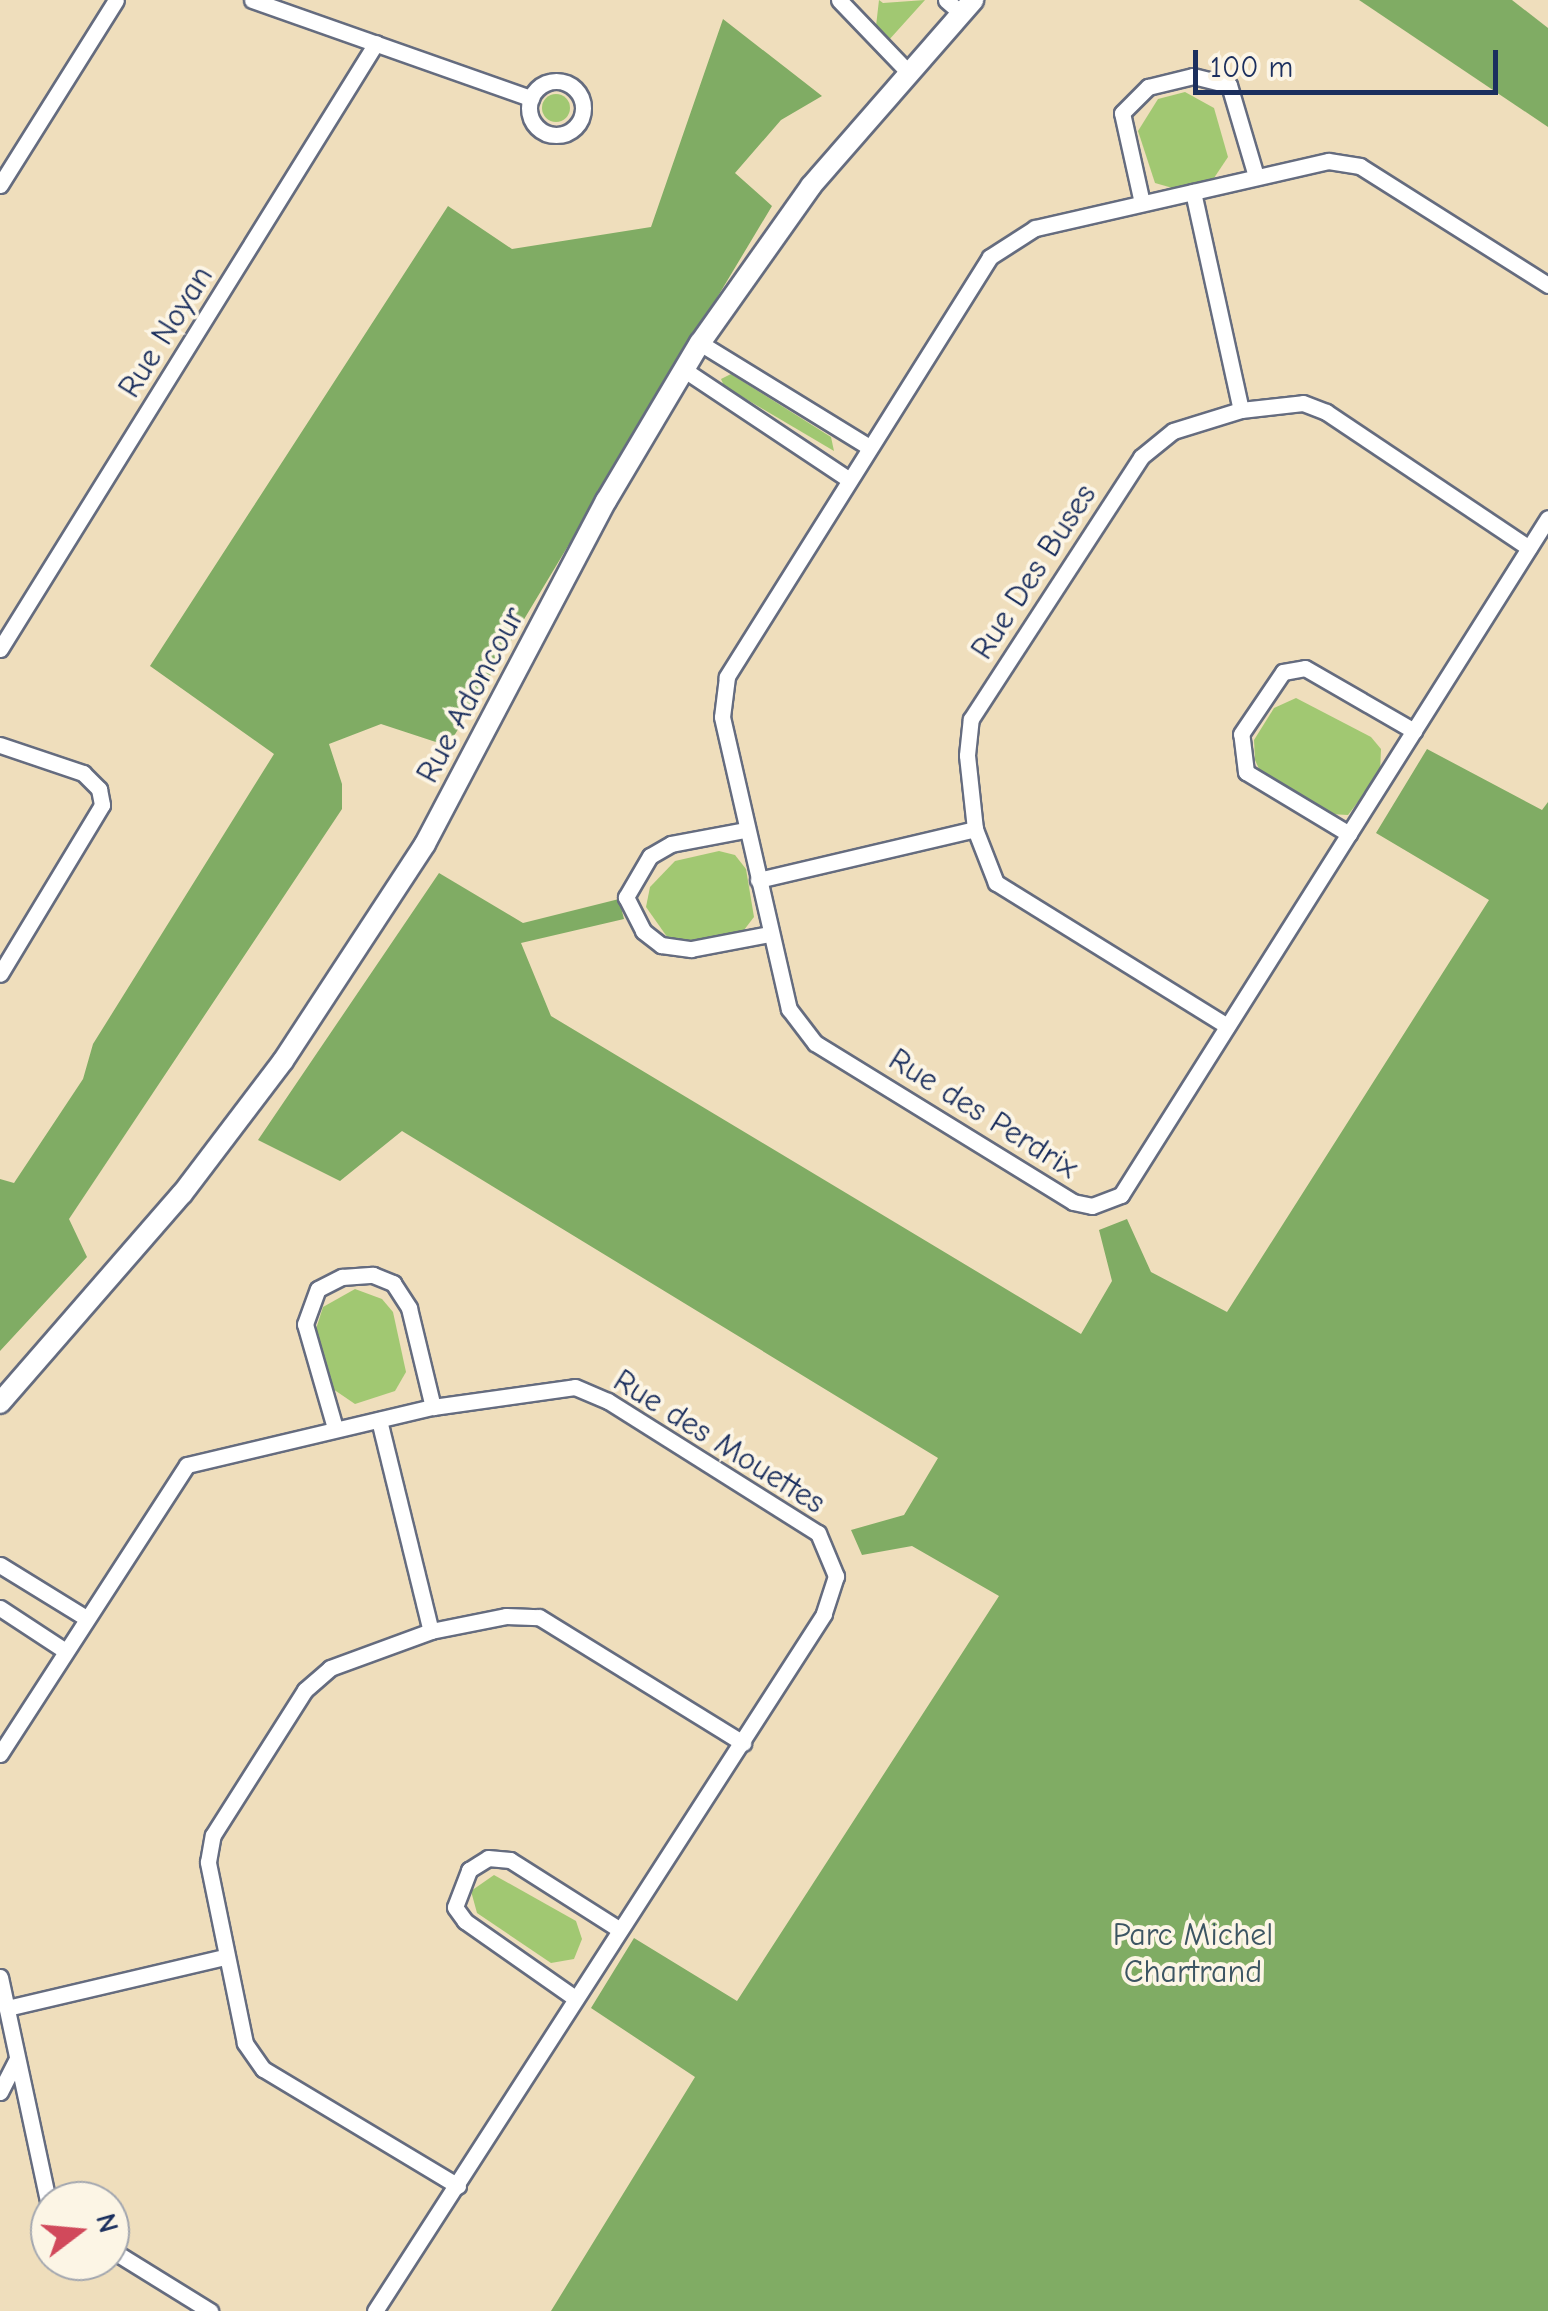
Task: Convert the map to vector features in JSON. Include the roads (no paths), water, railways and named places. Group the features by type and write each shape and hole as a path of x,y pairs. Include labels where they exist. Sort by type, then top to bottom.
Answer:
{"street":[{"path":"0,185 116,0"},
{"path":"252,0 531,98"},
{"path":"850,3 909,74"},
{"name":"Rue Adoncour","path":"0,1404 182,1194 357,954 471,763 606,501 683,369 784,221 909,74 960,4"},
{"name":"Rue Noyan","path":"0,649 376,43"},
{"path":"1142,203 1122,113 1148,88 1192,76 1228,85 1256,176"},
{"name":"Rue des Perdrix","path":"1548,285 1360,166 1328,161 1035,228 1000,248 848,479 727,676 722,717 789,1010 815,1043 1073,1202 1092,1206 1121,1195 1548,518"},
{"path":"1193,192 1241,410"},
{"path":"700,343 869,447"},
{"path":"683,369 848,479"},
{"name":"Rue Des Buses","path":"1227,1026 1019,901 996,883 976,828 967,756 971,720 1154,442 1241,410 1302,403 1326,412 1529,548"},
{"path":"1349,834 1246,772 1240,734 1282,672 1304,668 1414,731"},
{"path":"0,745 76,769 99,789 97,822 0,974"},
{"path":"758,880 976,828"},
{"path":"745,830 671,844 650,856 626,897 644,931 661,944 692,949 770,934"},
{"path":"335,1428 304,1324 318,1289 342,1277 373,1275 393,1284 409,1308 434,1407"},
{"name":"Rue des Mouettes","path":"0,1754 83,1616 187,1465 434,1407 575,1387 608,1401 818,1534 836,1576 824,1614 743,1743 572,1996 458,2186 375,2311"},
{"path":"378,1420 431,1632"},
{"path":"0,1565 83,1616"},
{"path":"0,1608 64,1650"},
{"path":"458,2186 263,2069 245,2044 224,1957 208,1862 213,1835 284,1722 305,1690 330,1668 431,1632 506,1616 539,1617 743,1743"},
{"path":"572,1996 465,1922 455,1908 469,1870 488,1858 510,1860 616,1928"},
{"path":"7,2008 224,1957"},
{"path":"0,1977 44,2181"},
{"path":"0,2092 18,2059"},
{"path":"130,2261 210,2311"}],"park label":[{"name":"Parc Michel Chartrand","path":"1193,1954"}]}
